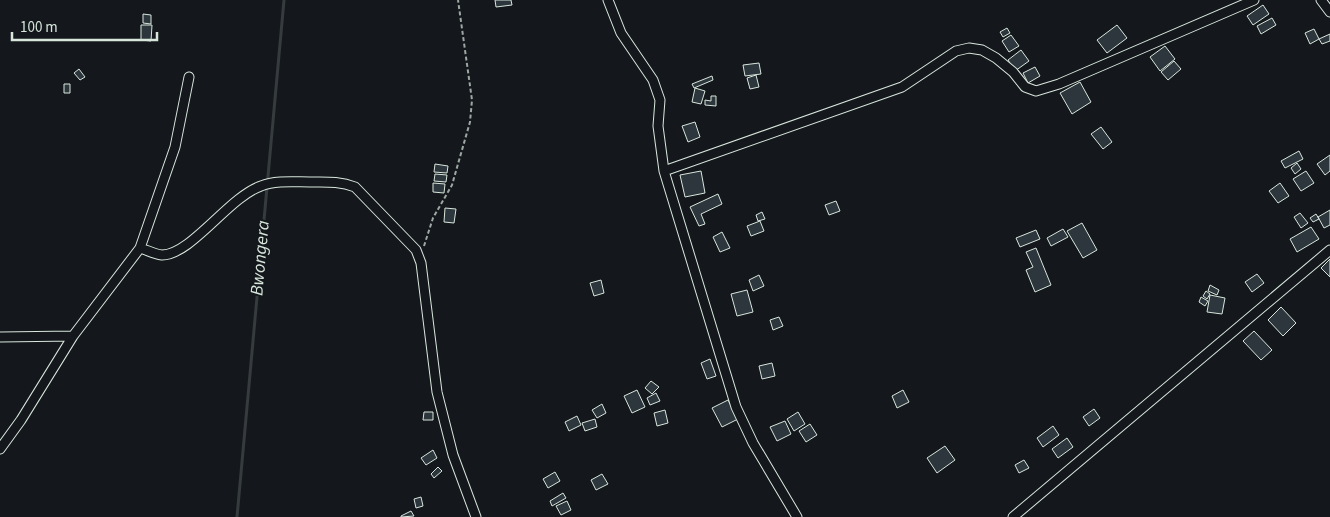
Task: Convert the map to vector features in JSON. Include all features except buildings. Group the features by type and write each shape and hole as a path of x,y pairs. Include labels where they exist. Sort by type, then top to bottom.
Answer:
{"street":[{"path":"608,0 621,33 653,80 660,100 658,126 664,171 736,407 753,443 797,517"},
{"path":"664,171 902,87 956,51 969,48 982,50 1013,72 1025,87 1036,91 1059,84 1254,0"},
{"path":"1321,0 1330,12"},
{"path":"0,449 21,420 73,336 140,248 175,147 189,77"},
{"path":"140,248 162,255 171,253 203,231 231,203 262,185 280,182 344,183 361,192 416,250 421,263 437,392 453,455 476,517"},
{"path":"1017,516 1330,250"},
{"path":"0,338 73,336"}],"path":[{"path":"421,263 427,233 452,185 470,122 471,92 458,0"}],"waterway":[{"name":"Bwongera","path":"237,517 284,0"}]}
